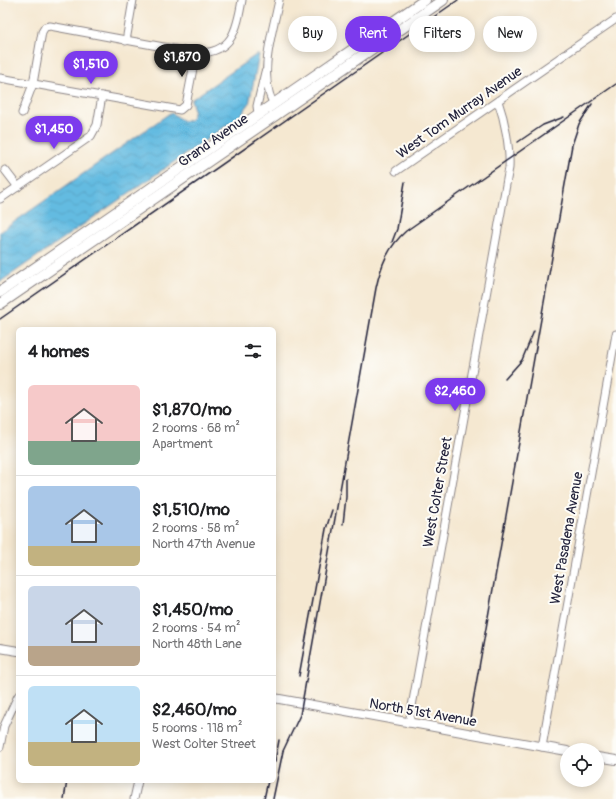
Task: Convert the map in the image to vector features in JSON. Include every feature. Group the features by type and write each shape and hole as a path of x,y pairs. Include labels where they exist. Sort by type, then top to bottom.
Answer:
{"highway":[{"name":"Grand Avenue","path":"0,292 258,113 425,0"},
{"name":"Grand Avenue","path":"0,304 443,0"},
{"path":"236,141 241,132 271,111 273,103"}],"main road":[{"path":"0,648 16,651"},
{"name":"North 51st Avenue","path":"276,698 560,750"},
{"path":"604,757 616,760"}],"street":[{"path":"126,41 133,0"},
{"path":"22,113 33,84 42,32 45,27 50,26 126,41 196,53 205,53 215,50 230,40 238,25 242,0"},
{"path":"273,103 267,90 267,68 279,0"},
{"name":"West Tom Murray Avenue","path":"396,171 616,19"},
{"path":"0,78 180,110 184,108 196,53"},
{"path":"258,113 257,106 262,79 267,68"},
{"path":"0,200 91,136 97,125 102,96"},
{"name":"West Colter Street","path":"409,723 509,168 510,159 498,101"},
{"path":"5,170 18,187"},
{"name":"West Pasadena Avenue","path":"542,747 616,334"},
{"path":"0,747 6,721 16,700"},
{"path":"134,799 138,783"}],"water":[{"path":"256,55 259,55 249,104 239,117 0,282 0,232 170,113 185,121 191,119 194,110 191,100"}],"railway":[{"path":"0,319 458,0"},
{"path":"273,799 283,751 300,715 376,288 386,257 394,243 406,231 616,84"},
{"path":"470,718 572,145 579,124 592,104"},
{"path":"518,142 543,125 564,117"},
{"path":"392,242 397,229 405,182"},
{"path":"505,379 522,360 534,331"},
{"path":"343,524 346,479"},
{"path":"299,676 326,529 332,510"},
{"path":"276,756 279,740"},
{"path":"64,799 67,783"},
{"path":"264,799 268,783"}]}
